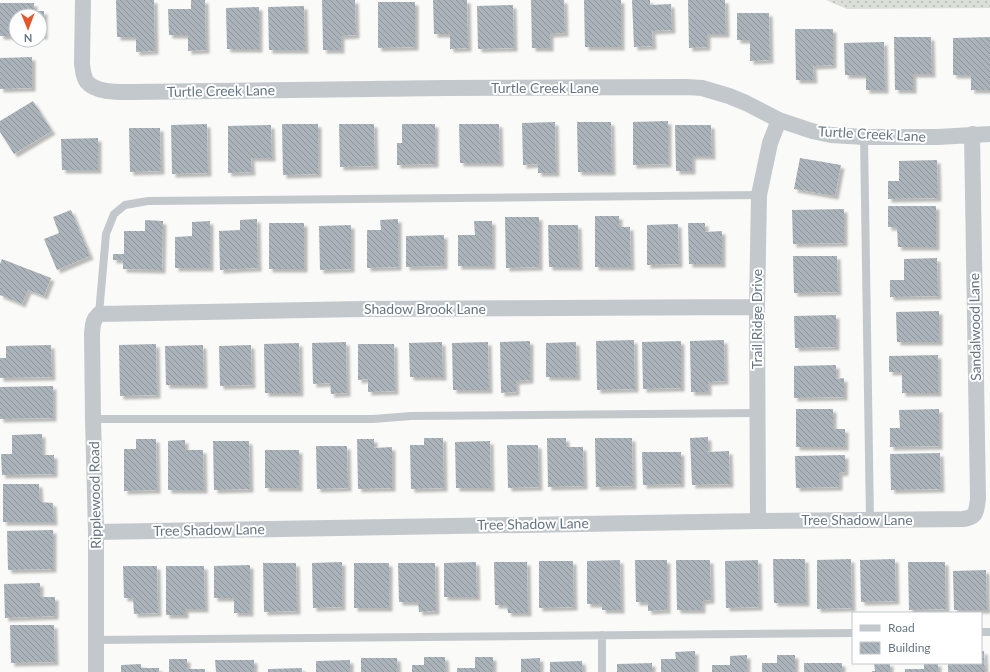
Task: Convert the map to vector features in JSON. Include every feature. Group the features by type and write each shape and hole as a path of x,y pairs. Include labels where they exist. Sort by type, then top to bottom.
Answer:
{"street":[{"name":"Turtle Creek Lane","path":"83,0 82,64 84,75 87,82 92,86 107,91 686,87 702,88 729,96 779,120 812,132 831,135 864,137 938,137 990,134"},
{"name":"Trail Ridge Drive","path":"758,521 757,307 759,195 770,143 779,120"},
{"name":"Sandalwood Lane","path":"971,518 975,514 978,499 972,134"},
{"name":"Shadow Brook Lane","path":"97,316 371,309 757,307"},
{"name":"Ripplewood Road","path":"96,672 96,532 92,334 93,324 97,316"},
{"name":"Tree Shadow Lane","path":"96,532 758,521 963,520 971,518"}],"lane":[{"path":"864,137 870,520"},
{"path":"97,316 106,234 114,214 125,204 148,201 759,195"},
{"path":"93,419 373,419 411,416 757,413"},
{"path":"96,640 852,633"},
{"path":"602,636 602,672"}],"shaded area":[{"path":"826,0 990,0 990,8 847,9"}],"building":[{"path":"116,0 154,0 155,51 136,52 136,37 117,37"},
{"path":"191,0 205,0 206,50 188,51 188,35 169,35 168,9 191,9"},
{"path":"322,0 355,0 356,35 341,36 341,50 323,50"},
{"path":"433,0 467,0 468,48 450,49 450,34 434,34"},
{"path":"531,0 564,0 565,33 550,34 550,48 532,48"},
{"path":"584,0 621,0 621,47 585,47"},
{"path":"632,0 650,0 650,5 671,4 672,30 652,31 653,46 634,47"},
{"path":"688,0 725,0 726,34 707,34 707,47 689,48"},
{"path":"378,2 415,2 415,47 378,48"},
{"path":"0,3 34,3 34,8 8,8 8,36 0,36"},
{"path":"513,5 514,48 478,49 477,6"},
{"path":"304,6 305,50 269,50 268,7"},
{"path":"259,7 259,49 227,49 226,8"},
{"path":"737,13 769,13 770,60 750,61 750,40 737,40"},
{"path":"795,29 833,29 833,65 813,66 814,80 796,80"},
{"path":"894,37 931,37 932,74 913,74 913,90 895,90"},
{"path":"990,37 990,90 971,90 971,75 953,75 953,38"},
{"path":"884,42 885,90 866,90 866,75 845,75 844,43"},
{"path":"32,57 32,88 0,89 0,58"},
{"path":"33,101 52,131 14,154 0,132 0,121"},
{"path":"668,121 668,164 633,165 633,122"},
{"path":"555,122 556,173 538,173 538,164 523,165 522,123"},
{"path":"577,122 611,122 612,172 578,172"},
{"path":"207,124 208,173 172,174 171,125"},
{"path":"282,124 318,124 318,174 283,175"},
{"path":"339,124 374,124 375,166 340,167"},
{"path":"402,124 435,124 435,164 397,165 397,143 402,143"},
{"path":"459,124 499,124 500,163 460,163"},
{"path":"271,125 272,158 251,158 252,172 228,173 228,126"},
{"path":"675,125 711,125 712,156 692,156 692,171 676,171"},
{"path":"129,128 160,128 161,171 130,172"},
{"path":"98,138 98,170 62,170 61,139"},
{"path":"800,158 841,165 835,196 794,189"},
{"path":"937,160 938,198 888,199 888,181 899,181 899,161"},
{"path":"888,206 936,206 936,247 898,247 897,227 888,227"},
{"path":"844,209 844,243 793,244 792,210"},
{"path":"71,210 90,256 57,270 44,239 59,233 53,217"},
{"path":"595,216 619,216 619,227 630,227 631,267 595,267"},
{"path":"505,217 539,217 539,267 506,268"},
{"path":"257,219 258,268 220,270 219,231 240,230 240,220"},
{"path":"398,219 398,267 367,268 367,230 381,230 380,220"},
{"path":"145,220 163,221 162,270 123,269 123,260 113,260 113,254 124,254 124,231 145,231"},
{"path":"210,221 210,268 175,268 175,237 192,236 192,222"},
{"path":"474,221 492,221 492,266 458,266 458,235 475,235"},
{"path":"269,223 304,223 304,269 269,269"},
{"path":"688,223 705,223 705,232 722,231 722,264 689,264"},
{"path":"678,224 679,264 647,265 647,225"},
{"path":"351,225 351,269 320,270 319,226"},
{"path":"548,225 578,225 579,267 549,267"},
{"path":"444,235 444,266 406,267 406,236"},
{"path":"793,256 837,256 838,292 794,293"},
{"path":"937,258 938,296 890,297 890,280 904,280 904,259"},
{"path":"2,259 51,278 44,296 28,290 22,304 0,295 0,264"},
{"path":"939,311 939,342 897,342 896,312"},
{"path":"836,315 836,347 795,348 794,316"},
{"path":"634,340 635,389 597,390 596,341"},
{"path":"724,340 725,381 708,382 708,392 691,392 690,341"},
{"path":"530,341 530,380 516,381 516,392 501,393 500,342"},
{"path":"681,341 681,388 643,389 642,342"},
{"path":"346,342 347,393 331,394 330,383 313,384 312,343"},
{"path":"442,342 443,377 410,377 409,343"},
{"path":"488,342 489,390 453,390 452,343"},
{"path":"576,342 577,377 546,377 546,343"},
{"path":"299,343 300,393 265,393 264,344"},
{"path":"156,344 157,395 120,396 119,345"},
{"path":"358,344 394,344 395,391 368,392 368,379 358,380"},
{"path":"51,345 52,377 0,378 0,358 6,358 6,346"},
{"path":"203,345 204,385 166,385 165,346"},
{"path":"251,345 252,385 220,386 219,346"},
{"path":"938,355 938,393 902,393 902,372 889,372 889,356"},
{"path":"836,365 836,379 844,378 844,397 794,398 794,366"},
{"path":"53,386 53,418 0,419 0,387"},
{"path":"796,409 833,409 833,429 845,429 845,447 796,447"},
{"path":"939,409 939,446 890,447 890,428 900,428 899,410"},
{"path":"42,434 42,455 54,455 54,474 2,475 1,454 12,454 12,435"},
{"path":"708,437 708,452 729,451 730,484 692,485 690,438"},
{"path":"424,438 443,438 444,488 411,489 410,445 424,445"},
{"path":"547,438 566,438 566,447 583,447 584,486 548,487"},
{"path":"595,438 632,438 633,486 596,487"},
{"path":"136,439 156,439 157,490 124,491 124,449 136,449"},
{"path":"357,439 374,439 374,448 392,447 392,488 358,489"},
{"path":"185,440 185,450 203,450 204,490 168,490 168,441"},
{"path":"213,441 249,441 250,489 214,490"},
{"path":"490,441 491,488 456,488 455,442"},
{"path":"507,445 538,445 539,487 508,488"},
{"path":"316,446 347,446 348,488 317,489"},
{"path":"265,450 299,450 299,488 265,488"},
{"path":"642,452 681,452 681,484 643,485"},
{"path":"940,453 941,489 891,490 890,454"},
{"path":"845,455 845,472 839,473 839,487 796,488 795,456"},
{"path":"3,484 39,484 40,502 53,503 54,522 3,522"},
{"path":"53,530 53,569 8,570 7,531"},
{"path":"773,559 805,559 806,603 774,603"},
{"path":"851,559 852,608 817,609 817,560"},
{"path":"895,559 896,601 861,602 860,560"},
{"path":"620,560 621,610 602,610 602,604 587,604 587,561"},
{"path":"635,560 667,560 667,610 648,611 648,602 636,602"},
{"path":"676,560 710,560 711,600 702,601 702,610 677,610"},
{"path":"758,560 759,607 726,608 725,561"},
{"path":"539,561 573,561 574,607 539,608"},
{"path":"342,562 342,607 313,608 312,563"},
{"path":"476,562 477,597 444,597 444,563"},
{"path":"494,562 527,562 528,613 508,613 507,605 495,605"},
{"path":"908,562 945,562 946,609 909,610"},
{"path":"263,563 296,563 297,611 264,612"},
{"path":"354,563 389,563 389,608 354,608"},
{"path":"398,563 435,563 436,611 419,612 418,602 399,602"},
{"path":"250,565 250,613 234,613 234,598 214,598 214,566"},
{"path":"123,566 157,566 158,613 134,614 133,598 124,598"},
{"path":"166,566 204,566 205,609 185,609 185,615 166,615"},
{"path":"986,570 987,610 954,610 953,571"},
{"path":"40,583 40,597 55,597 55,616 5,618 4,584"},
{"path":"10,625 54,625 55,662 11,663"},
{"path":"695,651 695,672 661,672 661,659 676,659 675,652"},
{"path":"982,651 984,651 985,672 948,672 948,664 982,664"},
{"path":"747,655 747,672 712,672 712,665 730,665 730,656"},
{"path":"777,655 795,655 795,672 762,672 762,663 777,663"},
{"path":"424,657 445,657 446,672 412,672 412,665 424,665"},
{"path":"475,657 493,657 493,672 457,672 457,668 475,668"},
{"path":"361,658 397,658 398,672 361,672"},
{"path":"540,658 540,672 521,672 521,659"},
{"path":"169,659 187,659 187,669 205,669 205,672 169,672"},
{"path":"215,660 254,660 254,672 216,672"},
{"path":"350,660 350,672 316,672 316,661"},
{"path":"582,661 583,672 550,672 550,662"},
{"path":"652,663 652,672 617,672 617,664"},
{"path":"804,663 842,663 842,672 804,672"},
{"path":"141,664 141,668 159,668 159,672 121,672 121,665"},
{"path":"874,664 890,664 890,672 872,672 875,671"},
{"path":"924,664 938,664 938,672 905,672 905,669 924,669"},
{"path":"302,668 302,672 268,672 268,669"}]}
